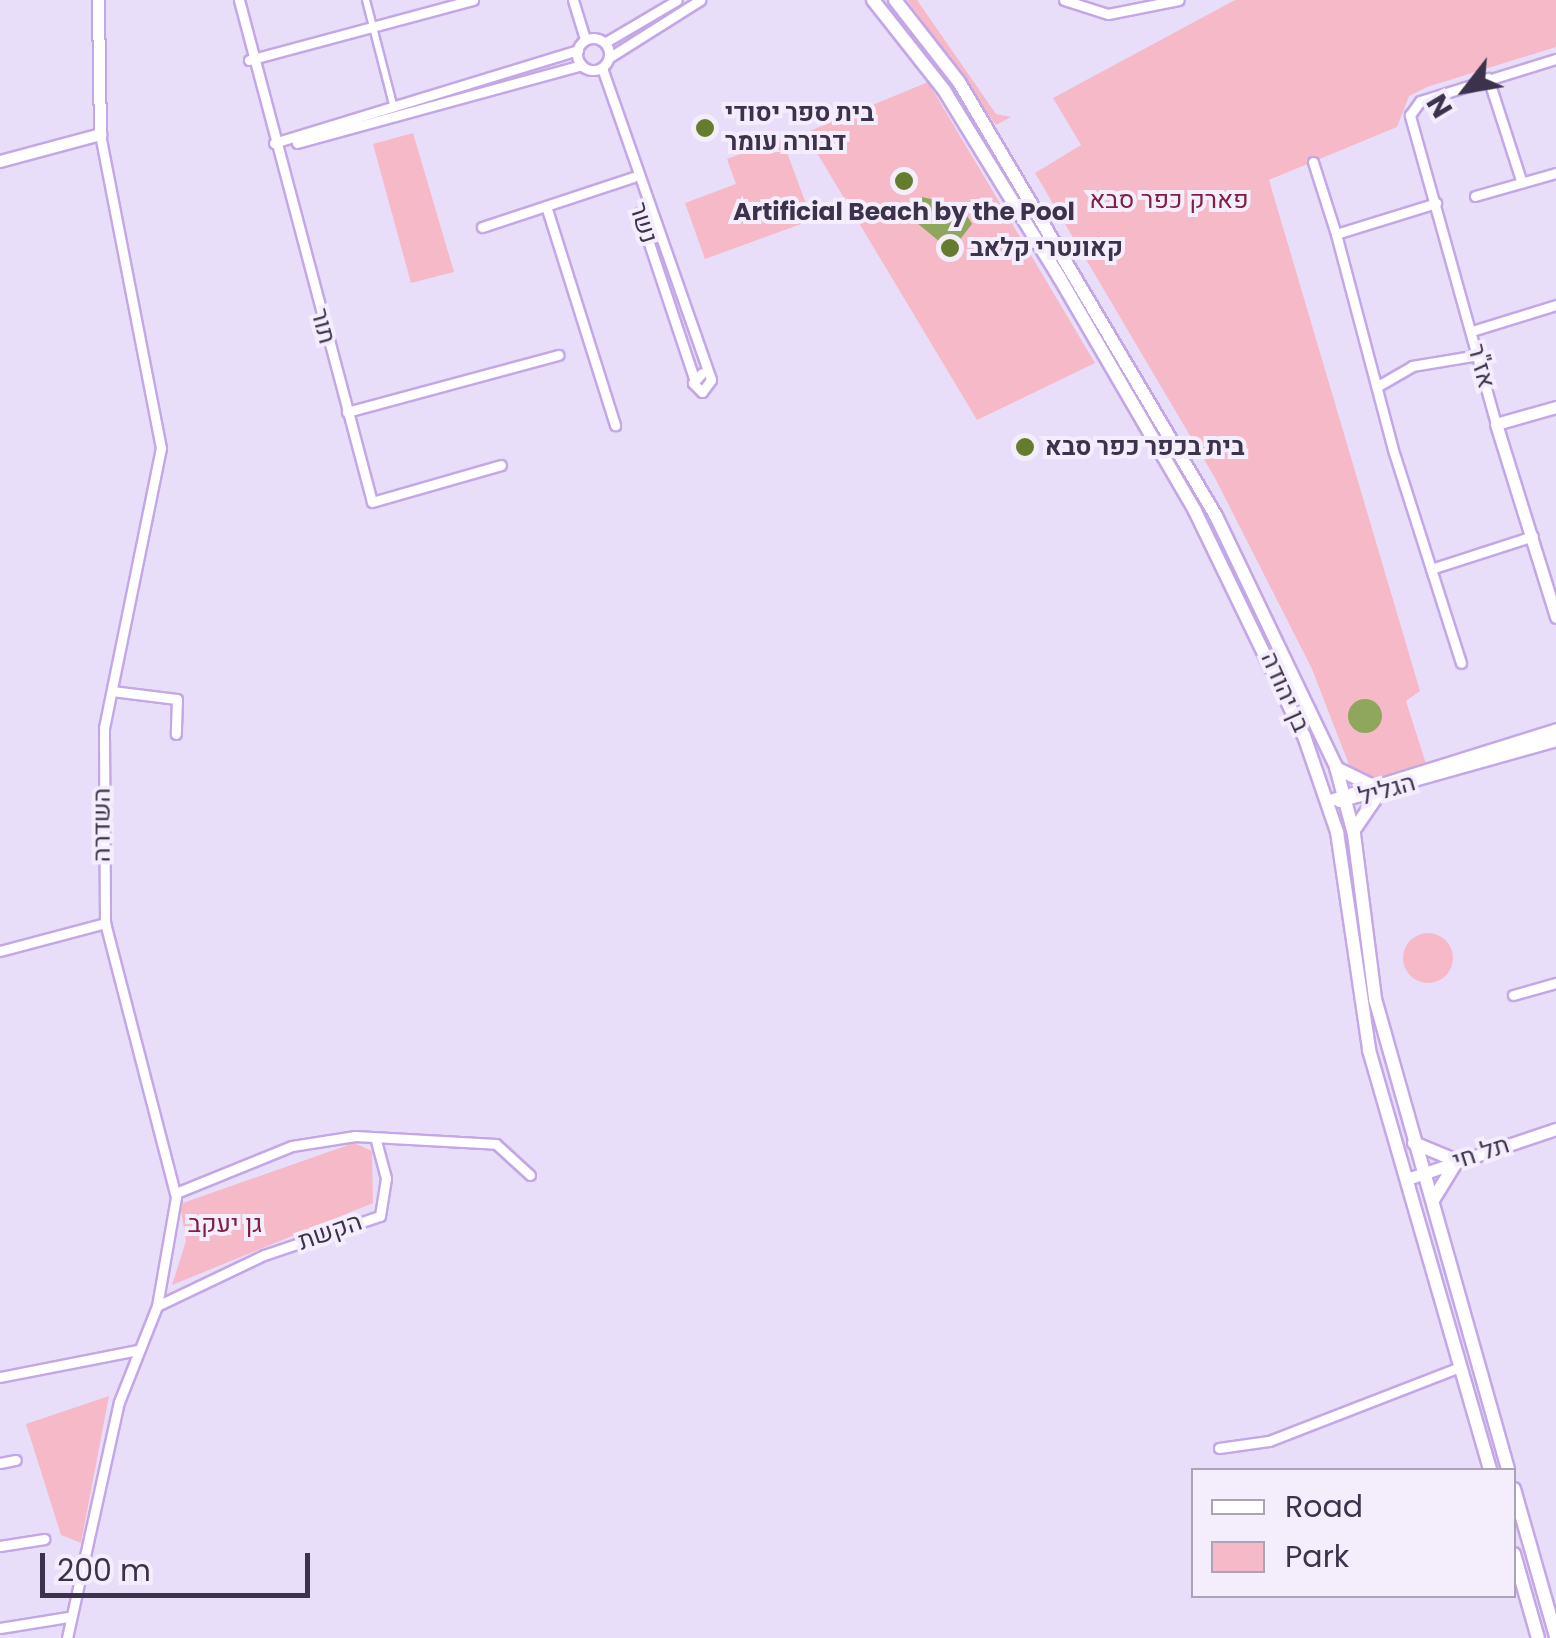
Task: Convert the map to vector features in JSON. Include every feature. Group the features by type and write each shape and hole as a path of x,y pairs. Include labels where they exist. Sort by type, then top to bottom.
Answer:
{"main road":[{"name":"בן יהודה","path":"873,0 944,90 1190,502 1330,800 1359,999 1489,1468"},
{"name":"בן יהודה","path":"896,0 959,82 1216,516 1336,767 1354,834 1375,1000 1507,1468"},
{"path":"1336,767 1374,788 1354,834"},
{"path":"1414,1142 1457,1161 1438,1179 1433,1206"},
{"path":"1516,1495 1556,1636"},
{"path":"1516,1561 1538,1638"}],"street":[{"name":"השדרה","path":"67,1638 68,1617 138,1350 156,1306 176,1193 105,922 99,826 112,690 161,448 100,134 98,0"},
{"name":"תור","path":"239,0 249,60 372,502 501,465"},
{"path":"366,0 394,108"},
{"path":"249,60 473,0"},
{"path":"274,146 578,50 585,39 573,0"},
{"path":"585,39 606,42 677,0"},
{"path":"274,146 585,67 602,68 610,57 700,0"},
{"path":"1064,0 1108,14 1179,0"},
{"path":"606,42 610,57"},
{"path":"578,50 585,67"},
{"path":"1522,182 1488,78 1556,58"},
{"name":"נשר","path":"585,67 630,178 698,376"},
{"name":"נשר","path":"602,68 630,178"},
{"name":"אז\"ר","path":"1488,78 1420,101 1410,115 1496,424 1556,617"},
{"path":"0,161 100,134"},
{"path":"1313,162 1395,454 1460,663"},
{"path":"1475,196 1556,174"},
{"path":"482,226 630,178"},
{"path":"1336,234 1436,204"},
{"path":"546,206 615,426"},
{"path":"1472,331 1556,305"},
{"path":"347,412 558,354"},
{"path":"1378,386 1412,366 1478,355"},
{"path":"1496,424 1556,407"},
{"path":"1431,569 1533,536"},
{"path":"112,690 177,700 176,734"},
{"name":"הגליל","path":"1374,788 1556,729"},
{"name":"הגליל","path":"1330,800 1556,740"},
{"path":"0,951 105,922"},
{"path":"1512,995 1556,983"},
{"name":"תל חי","path":"1407,1179 1556,1129"},
{"path":"176,1193 292,1146 376,1141 496,1144 530,1175"},
{"name":"הקשת","path":"156,1306 264,1255 380,1216 386,1178 376,1141"},
{"path":"0,1377 138,1350"},
{"path":"1219,1448 1269,1441 1460,1367"},
{"path":"0,1463 16,1460"},
{"path":"0,1546 44,1539"},
{"path":"0,1628 68,1617"}],"green space":[{"path":"907,0 917,0 996,114 1011,117 996,125"},
{"name":"פארק כפר סבא","path":"1235,0 1556,0 1556,47 1427,87 1409,96 1397,127 1269,180 1420,691 1406,701 1426,764 1369,780 1351,770 1312,669 1215,478 1035,173 1081,145 1053,98"},
{"name":"קאונטרי קלאב","path":"928,82 1095,363 977,420 805,133"},
{"path":"413,133 454,272 411,283 373,144"},
{"path":"782,139 812,220 705,259 685,203 736,184 727,159"},
{"path":"1428,933 1446,940 1453,958 1446,976 1428,983 1410,976 1403,958 1410,940"},
{"name":"גן יעקב","path":"354,1143 372,1151 373,1203 172,1285 186,1241 180,1204"},
{"path":"109,1396 81,1543 61,1535 26,1424"}],"shaded area":[{"path":"922,197 961,206 972,224 958,242 940,242 917,223"},
{"path":"1365,699 1377,704 1382,716 1377,728 1365,733 1353,728 1348,716 1353,704"}],"place":[{"name":"בית ספר יסודי דבורה עומר","path":"705,128"},
{"name":"Artificial Beach by the Pool","path":"904,181"},
{"name":"קאונטרי קלאב","path":"950,248"},
{"name":"בית בכפר כפר סבא","path":"1025,447"}]}
